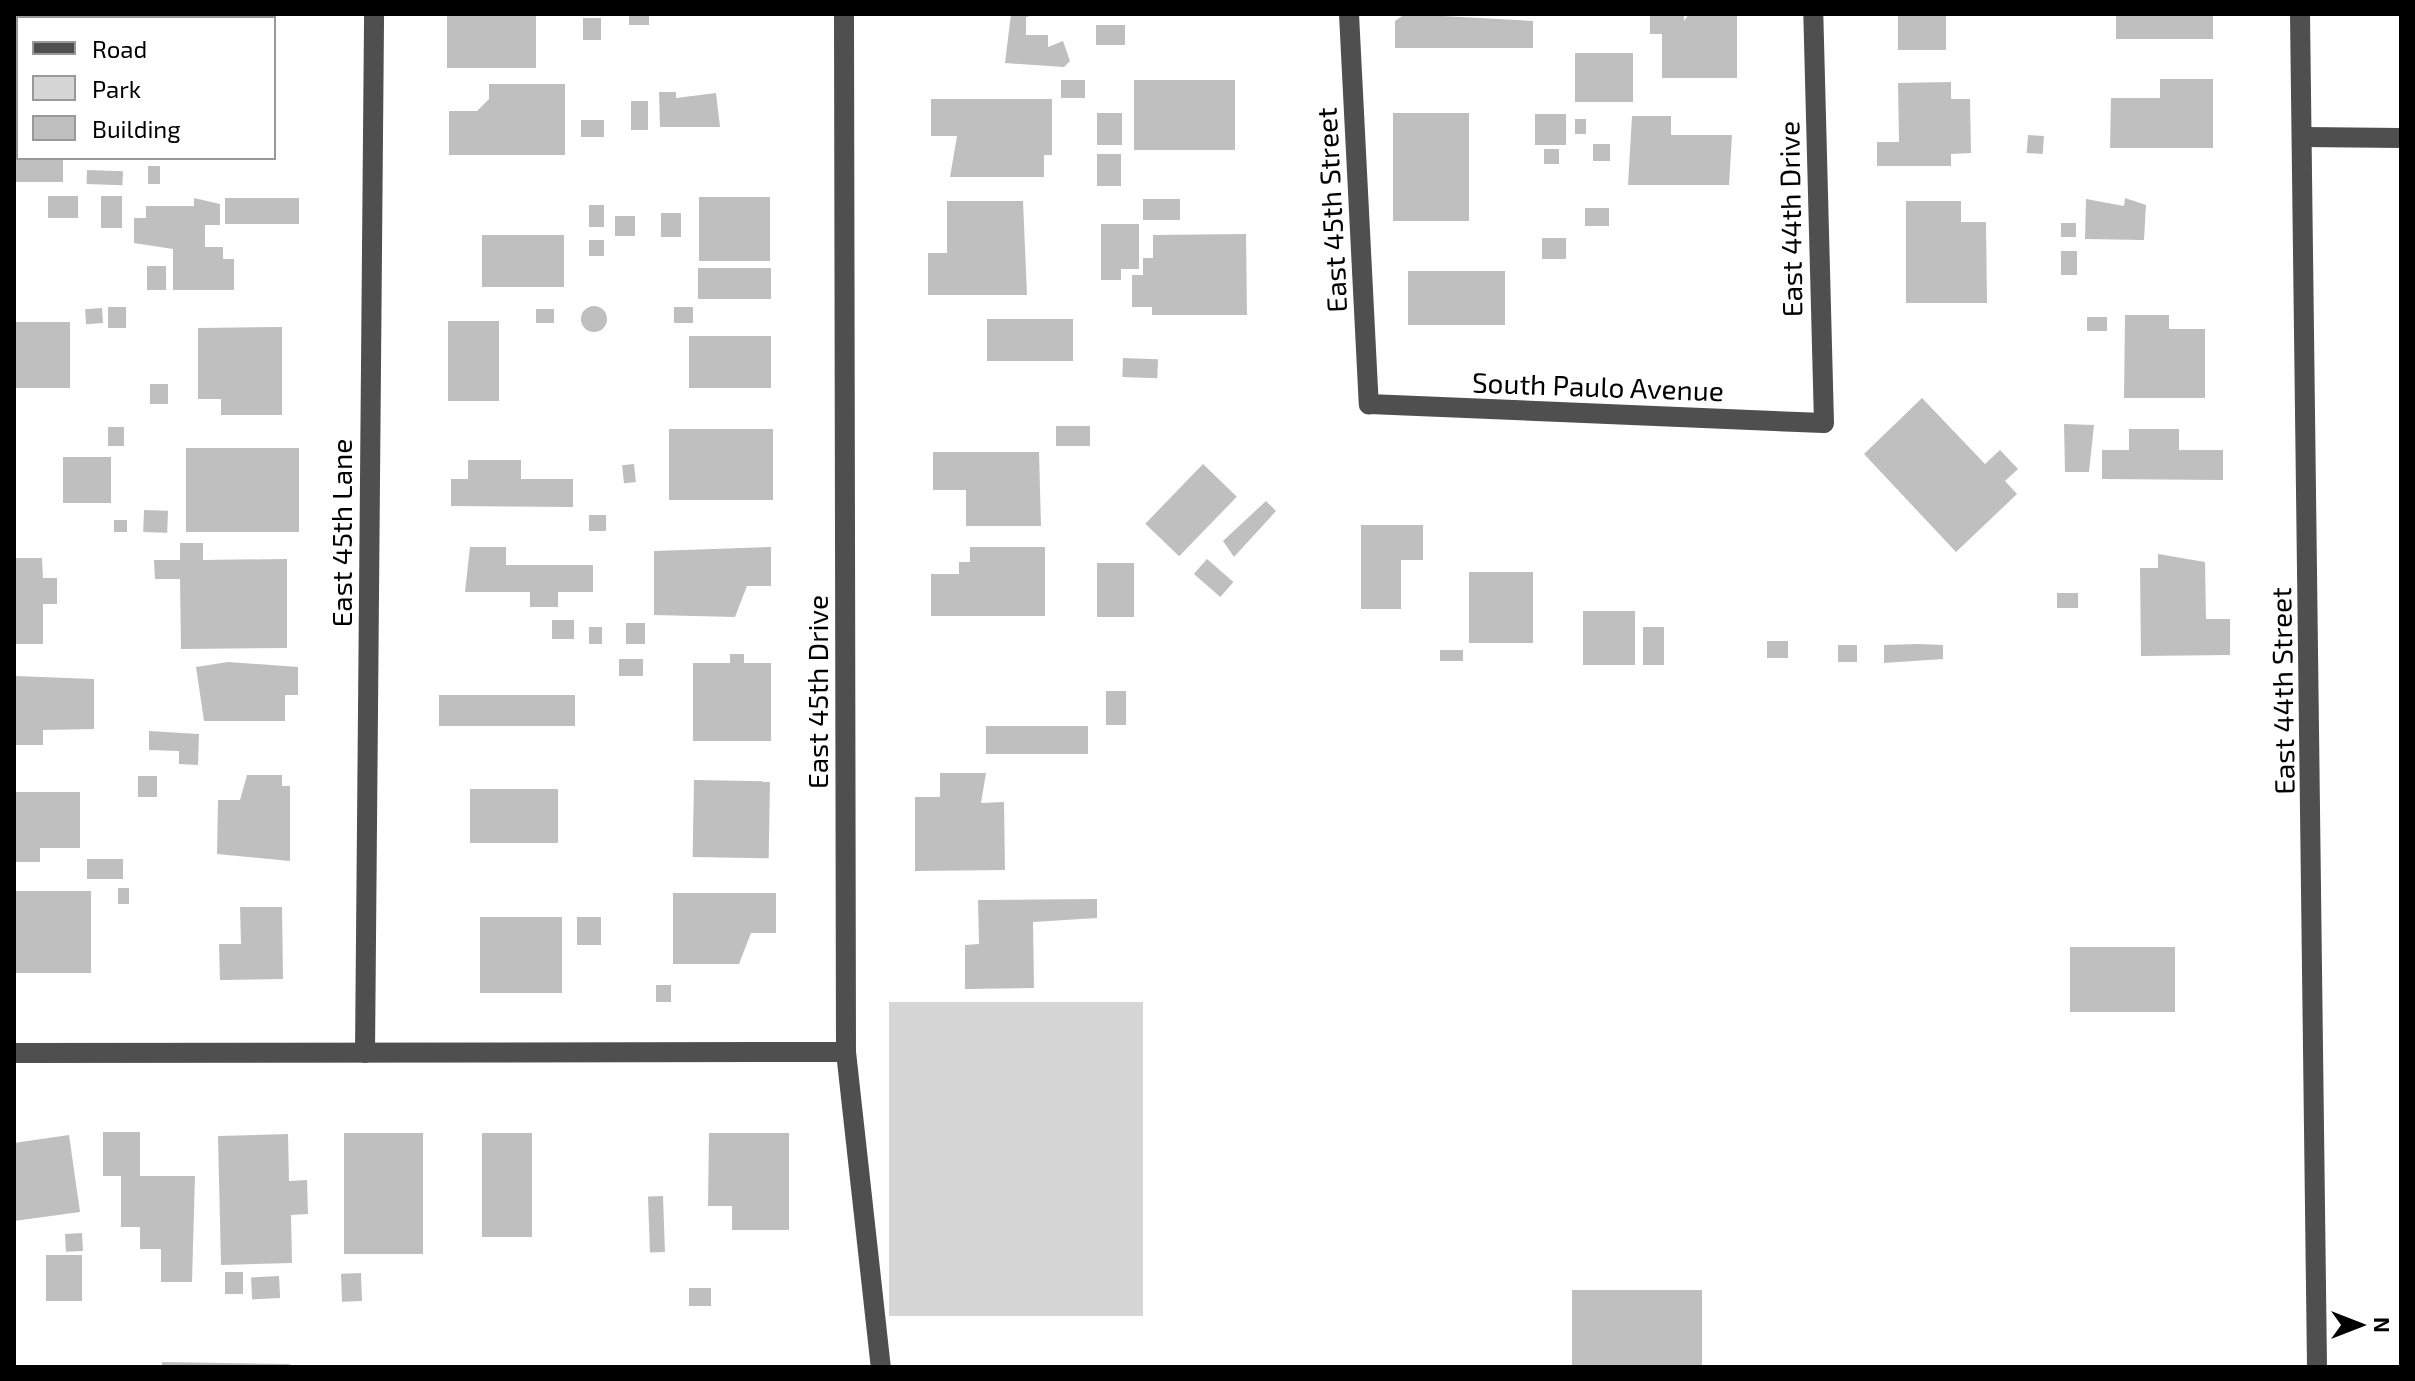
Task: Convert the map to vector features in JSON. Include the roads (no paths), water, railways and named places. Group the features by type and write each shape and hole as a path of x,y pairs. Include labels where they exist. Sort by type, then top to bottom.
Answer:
{"street":[{"name":"East 45th Lane","path":"365,1053 374,14"},
{"name":"East 45th Drive","path":"844,14 846,1052 881,1367"},
{"name":"East 45th Street","path":"1349,14 1369,404"},
{"name":"East 44th Drive","path":"1813,14 1824,423"},
{"name":"East 44th Street","path":"2300,14 2304,137 2317,1367"},
{"path":"2304,137 2401,138"},
{"name":"South Paulo Avenue","path":"1369,404 1824,423"},
{"path":"14,1053 846,1052"}]}
